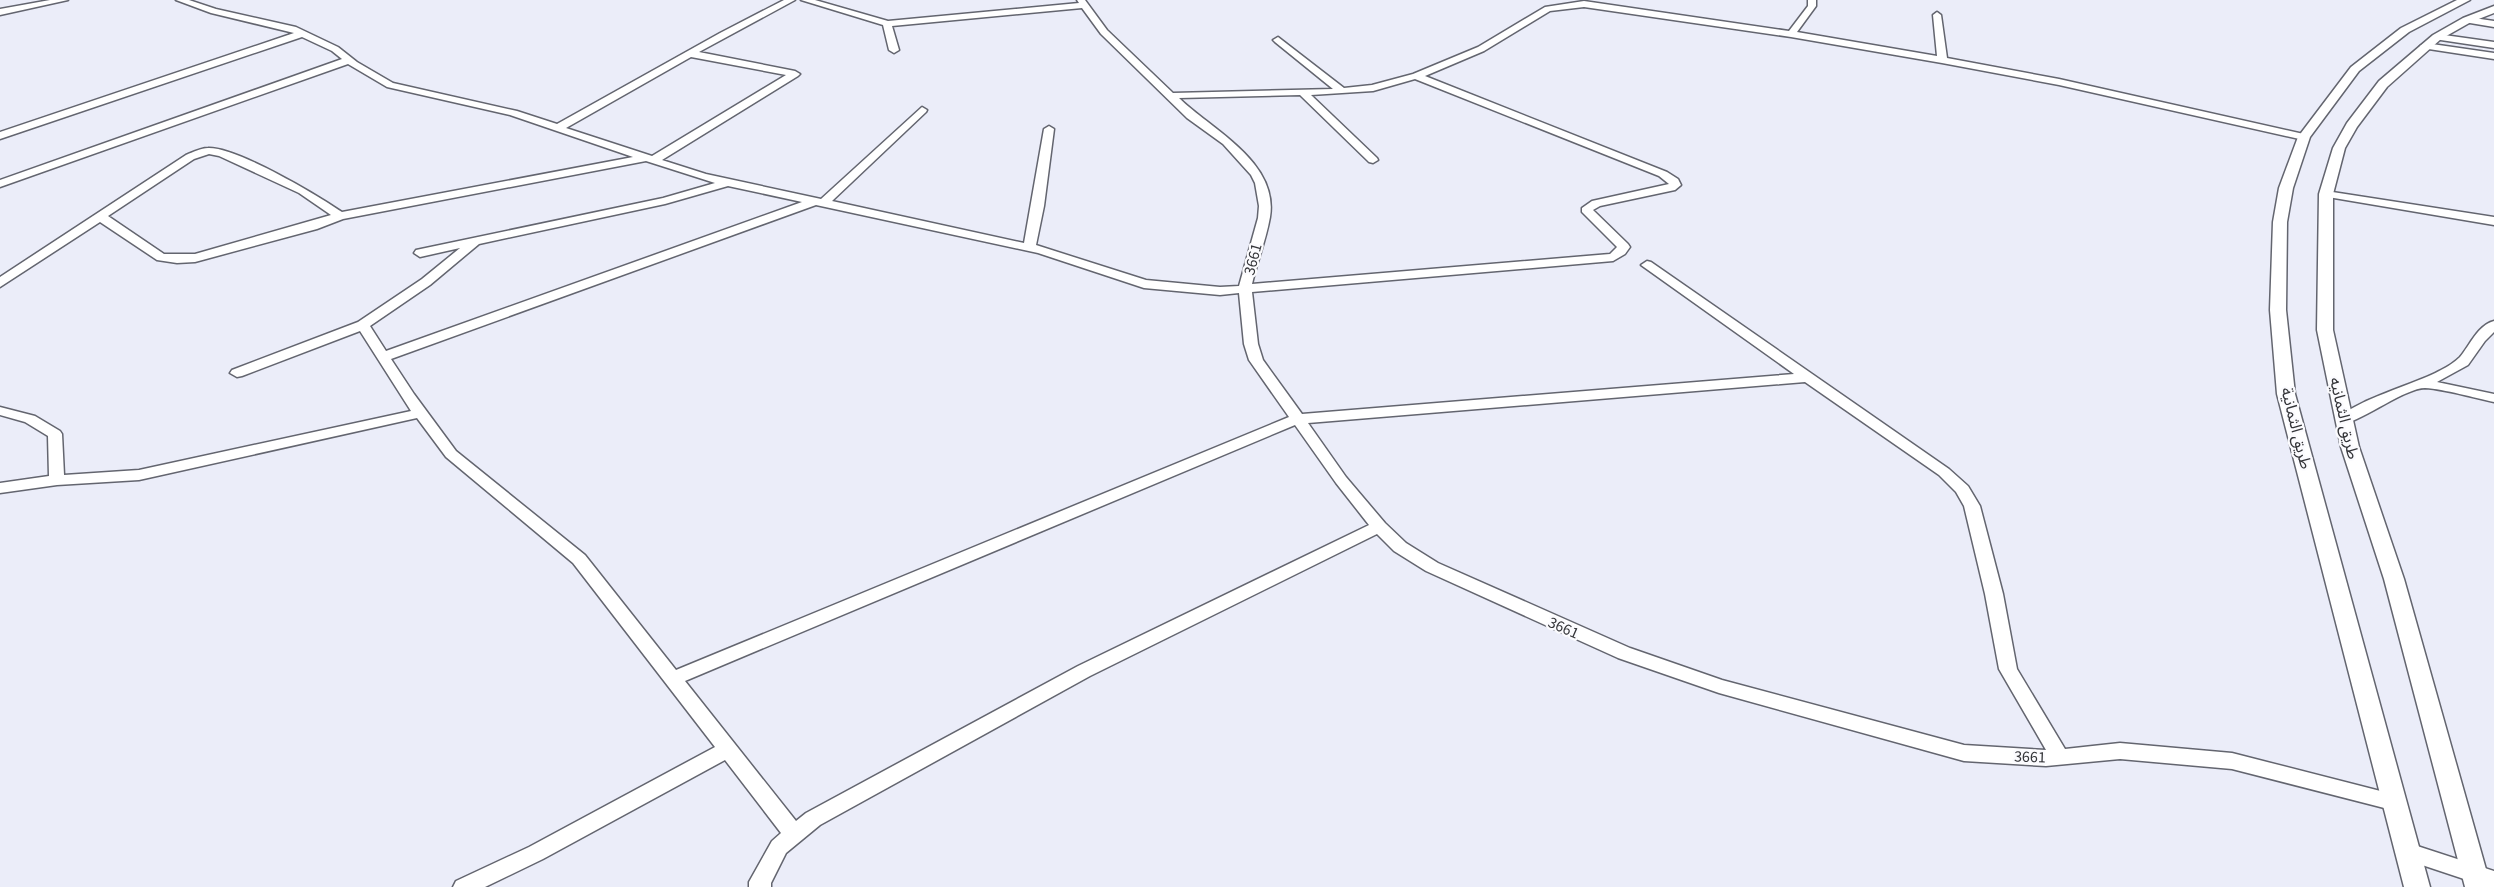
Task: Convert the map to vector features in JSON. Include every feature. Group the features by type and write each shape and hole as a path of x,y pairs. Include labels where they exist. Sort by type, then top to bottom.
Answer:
{"street":[{"path":"0,12 64,0"},
{"path":"180,0 214,11 276,23 303,33 335,49 390,85 412,92 476,103 727,183 1029,248 1144,284 1220,291 1613,257 1624,247 1586,210 1596,203 1671,188 1675,185 1674,181 1663,174 1416,76"},
{"path":"558,128 723,35 791,0"},
{"path":"805,0 887,24 1082,2"},
{"path":"1791,34 1812,6 1812,0"},
{"name":"طريق الثمانية","path":"2417,887 2286,394 2278,310 2280,222 2286,188 2304,137 2355,69 2405,30 2465,0"},
{"name":"3661","path":"1082,2 1104,32 1173,96 1191,116 1227,142 1256,174 1261,183 1265,206 1264,218 1245,288 1251,344 1256,360 1341,480 1379,527 1401,547 1432,567 1614,649 1668,670 1853,724 1964,753 2046,758 2120,751 2232,761 2396,803"},
{"path":"1173,96 1342,92 1373,88 1416,76 1481,49 1548,9 1584,4 1791,34 1942,60 2059,82 2304,137"},
{"name":"طريق الثمانيه","path":"2475,879 2394,579 2350,447 2344,420 2325,330 2326,194 2339,148 2351,126 2383,84 2431,41 2467,20 2494,9"},
{"path":"1937,15 1942,60"},
{"path":"2467,20 2494,24"},
{"path":"887,24 894,50"},
{"path":"0,136 303,33"},
{"path":"1278,40 1342,92"},
{"path":"2431,41 2494,45"},
{"path":"2431,41 2494,56"},
{"path":"98,218 105,219 161,257 195,258 313,226 340,216 649,160 795,74 692,54"},
{"path":"0,184 349,60"},
{"path":"1303,93 1373,160"},
{"path":"383,357 818,203 922,111"},
{"path":"1029,248 1038,206 1049,129"},
{"path":"0,283 190,157 208,151 222,153 303,191 340,216"},
{"path":"420,253 665,201 727,183"},
{"path":"2326,194 2494,221"},
{"path":"237,373 363,325 426,282 476,241"},
{"path":"1647,265 1944,472 1962,489 1972,506 1994,594 2008,669 2059,756"},
{"path":"363,325 420,413 451,454 579,559 794,834"},
{"path":"2344,420 2361,410 2424,384 2463,362 2480,338 2494,325"},
{"path":"673,679 1298,419 1809,377"},
{"path":"2424,384 2494,398"},
{"path":"0,411 30,419 55,434 57,480"},
{"path":"0,488 57,480 139,475 420,413"},
{"path":"760,887 760,882 779,847 813,819 1084,671 1379,527"},
{"path":"464,887 536,853 728,749"},
{"path":"2408,852 2475,879 2494,880"}]}
